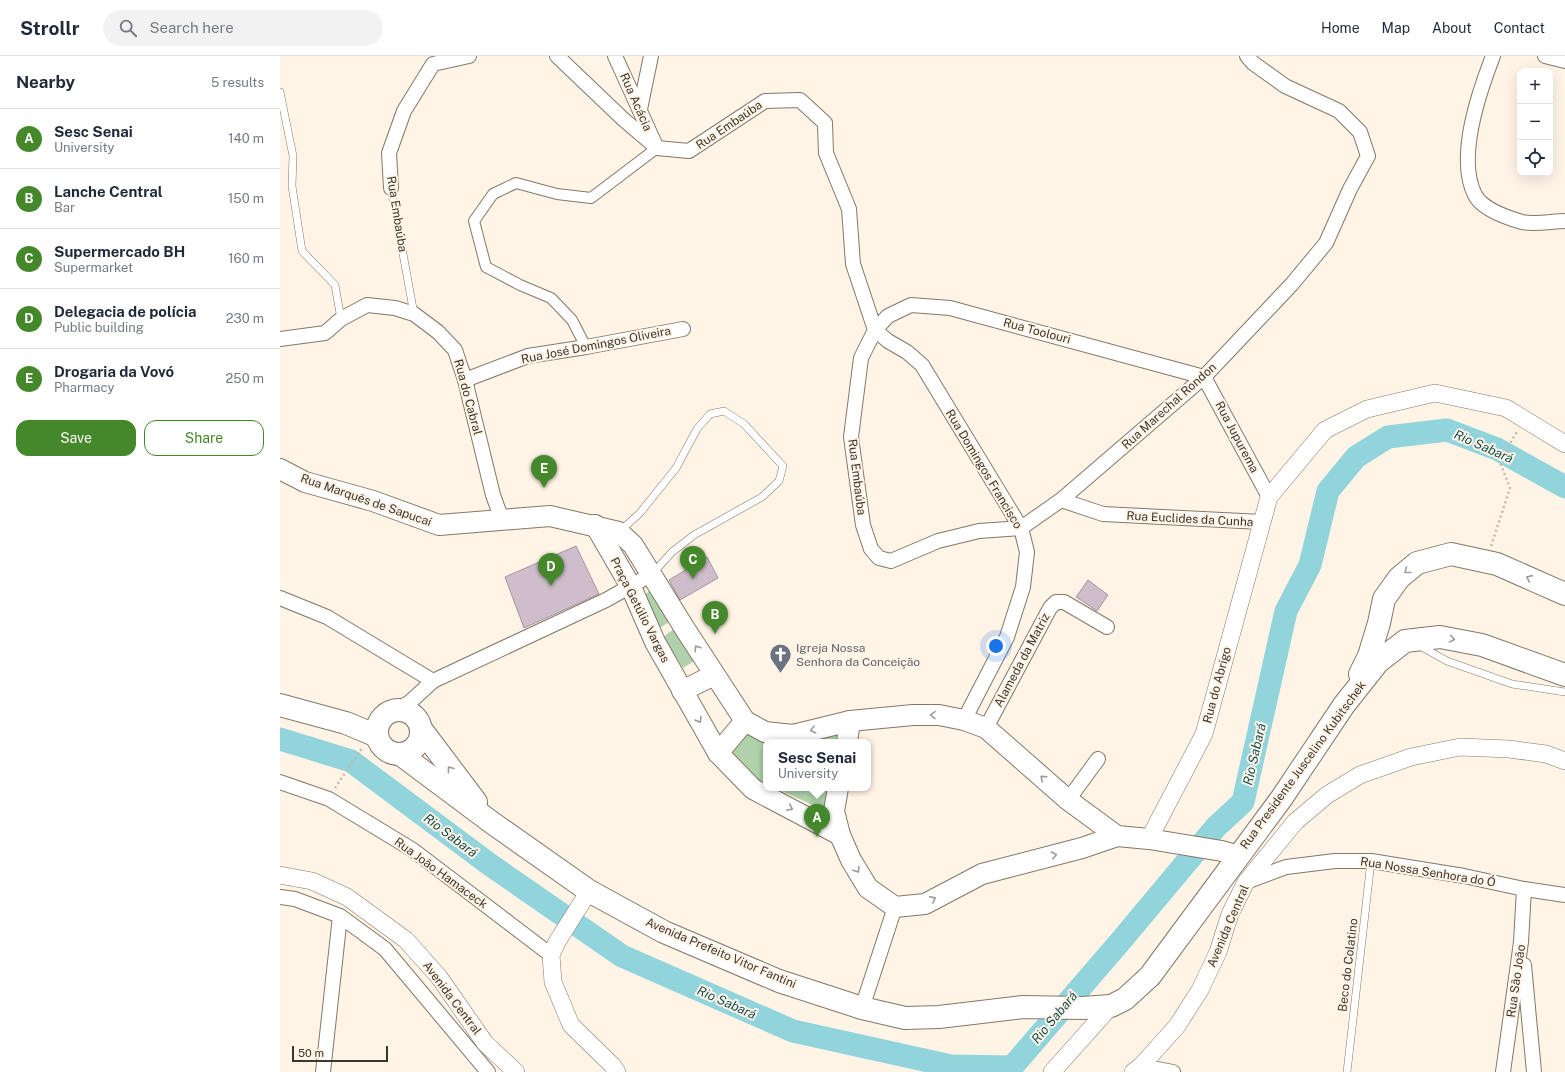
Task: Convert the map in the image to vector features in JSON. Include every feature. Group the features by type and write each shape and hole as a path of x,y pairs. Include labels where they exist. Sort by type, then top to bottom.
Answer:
{"main road":[{"name":"Rua Marquês de Sapucaí","path":"280,469 305,482 373,501 439,525 550,516 596,526"},
{"path":"596,526 620,532"},
{"name":"Praça Getúlio Vargas","path":"596,526 631,587 655,642 718,753 753,789 840,835"},
{"name":"Praça Getúlio Vargas","path":"620,532 633,545 714,675 745,721 765,732 793,735 850,721 913,715 939,715 964,720 986,728"},
{"path":"1344,705 1369,656 1379,623 1384,599 1399,578 1417,563 1451,554 1497,564 1565,594"},
{"path":"1379,623 1408,641 1440,637 1482,645 1565,675"},
{"name":"Rua Presidente Juscelino Kubitschek","path":"1230,853 1281,799 1344,705 1378,662 1408,641"},
{"path":"682,691 714,675"},
{"path":"280,705 346,723 395,722 420,736 418,744 413,749 407,753 400,754"},
{"path":"718,753 745,721"},
{"path":"847,739 850,721"},
{"name":"Avenida Prefeito Vitor Fantini","path":"491,822 395,722 380,744 386,750 400,754 491,822 585,898 779,981 862,1008 905,1018 939,1017 1022,1007 1082,1008 1111,1006 1125,999 1150,976 1230,853"},
{"path":"986,728 1068,800 1117,836"},
{"path":"837,791 834,811 840,835 851,860 868,888 895,907 925,904 982,874 1082,848 1117,836 1230,853"},
{"path":"1082,848 1088,815"}],"street":[{"name":"Rua Embaúba","path":"391,188 389,153 404,111 433,64 469,56"},
{"path":"557,56 623,120 657,148 591,198 557,194 516,183 492,194 474,221 486,267 520,286 551,298 572,320 586,347"},
{"name":"Rua Acácia","path":"615,56 657,148"},
{"path":"640,109 651,56"},
{"name":"Rua Marechal Rondon","path":"1021,528 1061,500 1204,377 1292,284 1326,243 1350,189 1368,156 1360,132 1339,111 1285,86 1253,63 1247,56"},
{"path":"1493,56 1482,84 1468,143 1469,175 1476,196 1492,211 1524,222 1565,221"},
{"path":"1545,56 1565,61"},
{"name":"Rua Embaúba","path":"657,148 689,152 765,101 800,100 825,123 826,153 849,209 853,264 875,330 861,358 851,437 863,525 870,549 879,558 891,561 938,541 979,531 1021,528"},
{"name":"Rua do Cabral","path":"280,339 325,333 341,319 367,305 395,308 414,314 438,332 455,350 465,380 493,495 502,520"},
{"name":"Rua Toolouri","path":"875,330 888,316 911,306 950,308 1204,377"},
{"name":"Rua José Domingos Oliveira","path":"465,380 528,356 683,329"},
{"name":"Rua Domingos Francisco","path":"875,330 888,341 907,352 922,365 1021,528 1027,552 1023,588 1007,637 964,720"},
{"name":"Rua Jupurema","path":"1204,377 1269,497"},
{"name":"Rua Euclides da Cunha","path":"1061,500 1103,514 1262,522 1269,497 1325,430 1367,409 1436,393 1506,408 1565,444"},
{"name":"Rua do Abrigo","path":"1158,841 1204,734 1262,522"},
{"path":"395,722 433,681 631,587 652,574"},
{"path":"280,598 328,617 433,681"},
{"name":"Alameda da Matriz","path":"986,728 1050,608 1056,602 1064,602 1107,627"},
{"name":"Avenida Central","path":"1137,1069 1177,1026 1200,990 1218,952 1230,914 1246,882 1295,822 1327,795 1360,775 1411,757 1460,747 1509,749 1546,754 1565,761"},
{"path":"1068,800 1098,759"},
{"name":"Rua João Hamaceck","path":"280,782 329,799 413,850 554,948"},
{"name":"Rua Nossa Senhora do Ó","path":"1246,882 1286,867 1335,860 1371,861 1464,876 1524,889 1565,895"},
{"name":"Avenida Central","path":"280,875 312,881 348,897 406,940 439,977 485,1043 516,1072"},
{"name":"Rua São João","path":"1503,1072 1521,942 1524,889"},
{"path":"280,897 295,899 340,916 385,949 488,1072"},
{"path":"585,898 554,948 553,982 571,1025 612,1065 617,1072"},
{"path":"862,1008 895,907"},
{"path":"323,1072 340,916"},
{"path":"1521,942 1534,1072"},
{"path":"1052,1072 1111,1006"},
{"path":"1137,1069 1173,1072"}],"lane":[{"path":"280,92 294,156 292,186 302,251 335,285 341,319"},
{"name":"Rua Embaúba","path":"391,188 414,314"},
{"path":"620,532 640,513 676,468 697,429 710,414 724,411 744,424 783,466 779,480 762,497 694,535 672,552 652,574"},
{"path":"1408,641 1447,661 1512,684 1565,692"},
{"name":"Beco do Colatino","path":"1347,1072 1371,861"}],"path":[{"path":"1485,562 1510,488 1501,465 1509,445"},
{"path":"336,787 395,722"}],"green space":[{"path":"649,591 669,622 658,629 646,597 646,594"},
{"path":"674,629 694,661 683,668 663,637"},
{"path":"745,725 842,733 841,739 763,739 763,782 758,780 728,754"},
{"path":"782,791 831,791 826,811"}],"building":[{"path":"576,546 599,594 524,628 505,577"},
{"path":"707,557 718,578 680,600 669,580"},
{"path":"1088,580 1108,595 1097,611 1076,597"}],"waterway":[{"name":"Rio Sabará","path":"280,739 351,761 489,864 622,956 793,1031 951,1066 1012,1067 1119,943 1216,827 1243,802 1286,611 1310,565 1328,491 1356,457 1388,437 1447,430 1497,449 1565,487"}],"place":[{"name":"Drogaria da Vovó","path":"544,488"},
{"name":"Supermercado BH","path":"693,579"},
{"name":"Delegacia de polícia","path":"551,586"},
{"name":"Lanche Central","path":"715,634"},
{"name":"Igreja Nossa Senhora da Conceição","path":"780,674"},
{"name":"Sesc Senai","path":"817,837"}]}
